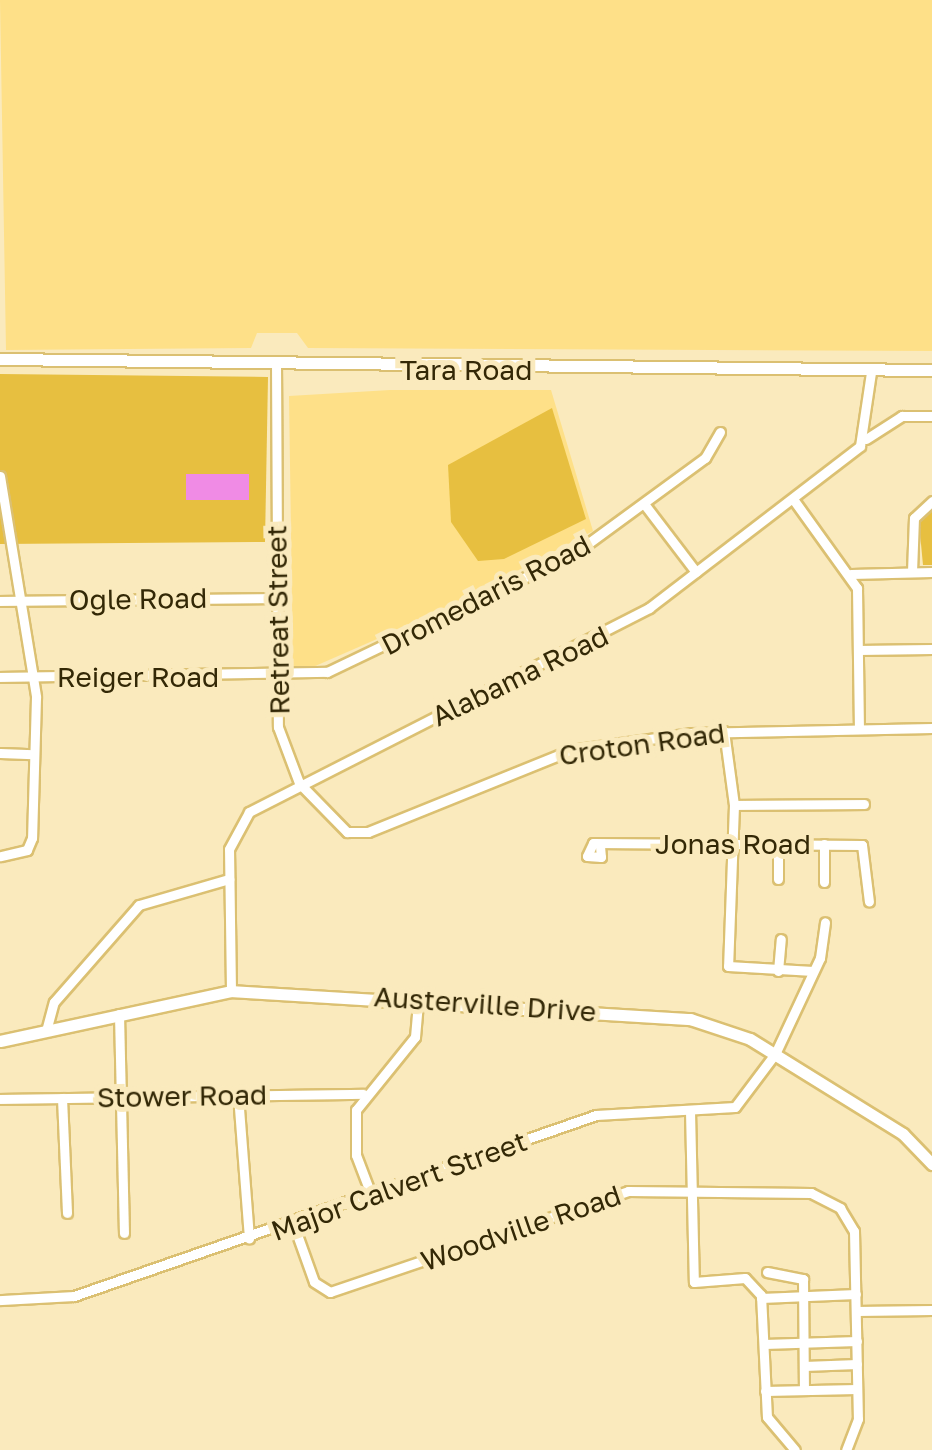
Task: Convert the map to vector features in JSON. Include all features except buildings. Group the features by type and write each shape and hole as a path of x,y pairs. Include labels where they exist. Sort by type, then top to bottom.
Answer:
{"street":[{"name":"Tara Road","path":"0,359 932,370"},
{"name":"Retreat Street","path":"276,362 278,727 299,784 338,826 368,832"},
{"path":"866,439 871,372"},
{"name":"Alabama Road","path":"231,991 229,879 240,822 299,784 612,631 793,499 866,439 902,416 932,416"},
{"name":"Dromedaris Road","path":"275,676 327,672 449,619 645,505 708,455 720,432"},
{"path":"0,476 33,677 30,845 0,856"},
{"path":"793,499 852,574 859,728"},
{"path":"912,572 914,518 932,501"},
{"path":"645,505 696,572"},
{"path":"852,574 932,572"},
{"name":"Ogle Road","path":"0,601 276,598"},
{"path":"858,650 932,650"},
{"name":"Reiger Road","path":"0,677 275,676"},
{"name":"Croton Road","path":"368,832 556,753 724,731 932,728"},
{"path":"724,731 734,805 728,966 813,971"},
{"path":"0,753 32,754"},
{"path":"734,805 864,804"},
{"path":"778,844 778,879"},
{"path":"824,844 824,882"},
{"name":"Jonas Road","path":"600,846 865,847 870,902"},
{"path":"46,1031 54,1002 138,905 229,879"},
{"name":"Major Calvert Street","path":"0,1300 74,1296 294,1226 596,1115 690,1110 745,1102 775,1054 813,971 825,922"},
{"path":"780,939 784,971 800,995"},
{"name":"Austerville Drive","path":"0,1041 231,991 418,999 690,1019 775,1054 903,1134 932,1164"},
{"path":"372,1196 354,1144 363,1094 415,1037 418,999"},
{"path":"118,1014 124,1233"},
{"name":"Stower Road","path":"0,1099 363,1094"},
{"path":"238,1095 249,1239"},
{"path":"62,1098 68,1213"},
{"path":"690,1110 694,1282 745,1278 762,1298 768,1416 795,1450"},
{"name":"Woodville Road","path":"294,1226 314,1282 330,1292 628,1191 787,1187 830,1201 853,1225 858,1389 846,1450"},
{"path":"766,1272 799,1272 804,1390"},
{"path":"762,1298 856,1294"},
{"path":"856,1311 932,1310"},
{"path":"764,1344 856,1340"},
{"path":"804,1366 857,1364"},
{"path":"765,1391 858,1389"}],"shaded area":[{"path":"0,0 932,0 932,351 308,348 297,333 257,333 251,348 6,350"},
{"path":"0,374 268,377 265,542 0,544"},
{"path":"390,390 551,390 593,531 441,611 313,667 293,668 289,396"},
{"path":"552,408 586,519 504,559 478,561 451,522 448,465"},
{"path":"186,474 249,474 249,500 186,500"},
{"path":"932,509 932,565 923,565 919,523"}]}
